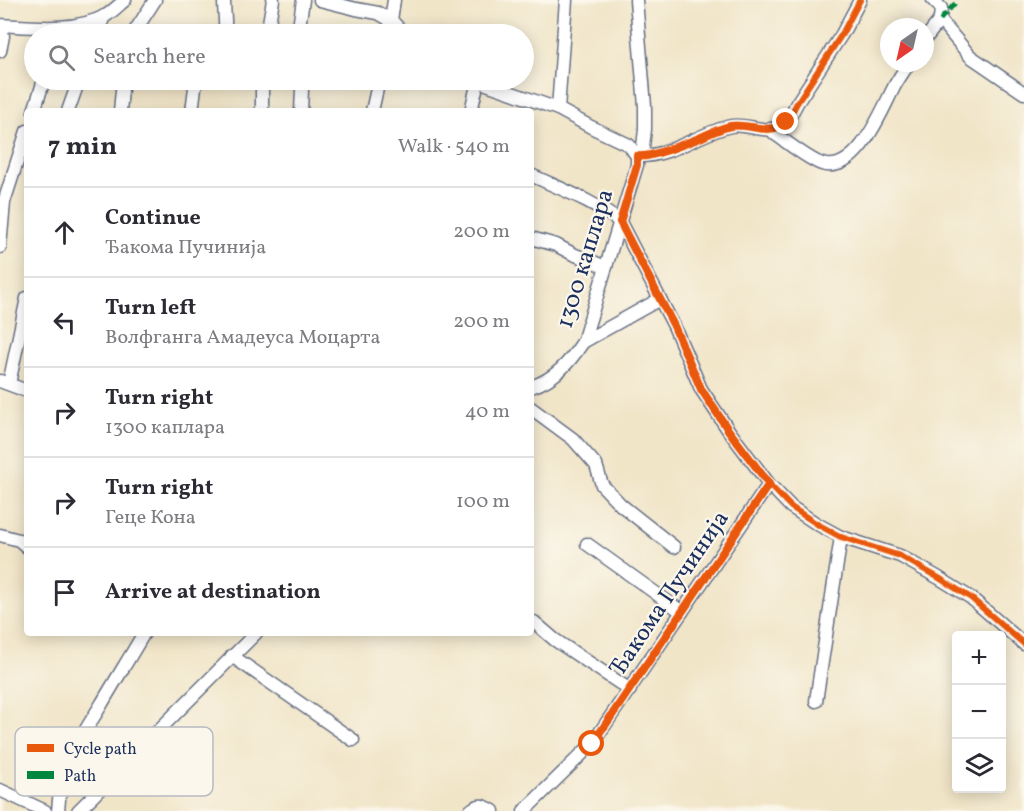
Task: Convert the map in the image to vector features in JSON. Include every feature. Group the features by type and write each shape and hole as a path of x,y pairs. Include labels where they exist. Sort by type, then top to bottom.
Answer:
{"street":[{"path":"82,24 104,16 125,0"},
{"path":"139,24 155,0"},
{"path":"224,0 225,24"},
{"path":"269,24 273,0"},
{"path":"299,24 303,0"},
{"path":"320,0 378,13 395,24"},
{"path":"391,24 394,0"},
{"path":"558,109 566,0"},
{"name":"1300 каплара","path":"534,386 557,374 583,342 640,156 645,129 645,106 636,0"},
{"path":"504,90 558,109 629,145 640,156 650,156 731,126 771,129 781,126 791,115 842,34 860,0"},
{"path":"933,0 941,8 940,20 934,28"},
{"path":"101,24 104,16"},
{"path":"940,20 970,56 1024,93"},
{"path":"0,51 3,36 0,26 24,27"},
{"path":"771,129 775,134 823,165 836,165 850,158 870,135 903,72"},
{"path":"34,108 40,90"},
{"path":"69,108 75,90"},
{"path":"120,108 122,90"},
{"path":"192,108 195,90"},
{"path":"262,90 262,108"},
{"path":"301,108 302,90"},
{"path":"373,108 377,90"},
{"path":"471,108 474,90"},
{"path":"0,247 4,202 24,140"},
{"path":"534,176 585,200 620,222 674,326 701,389 769,484 791,507 841,537 900,556 939,578 971,598 1024,644"},
{"path":"534,239 556,244 573,254 606,267"},
{"path":"583,342 660,299"},
{"path":"24,309 4,383 24,390"},
{"path":"534,411 573,439 596,465 602,485 621,505 674,547"},
{"name":"Ђакома Пучинија","path":"524,811 592,744 605,727 769,484"},
{"path":"0,535 19,540 24,544"},
{"path":"816,701 841,537"},
{"path":"587,544 682,612"},
{"path":"534,622 555,640 630,690"},
{"path":"87,727 142,636"},
{"path":"161,727 253,636"},
{"path":"232,656 353,740"},
{"path":"0,790 45,811"},
{"path":"58,811 59,796"},
{"path":"78,811 93,796"},
{"path":"470,811 479,805 493,811"}],"marked path":[{"path":"940,20 958,0"}],"cycle path":[{"path":"637,156 661,153 731,126 769,129 784,124 842,34 860,0"},
{"path":"620,222 674,326 701,389 769,484 791,507 841,537 900,556 939,578 971,598 1024,644"},
{"path":"605,727 769,484"}],"route":[{"path":"592,744 769,484 701,389 674,326 620,222 637,165 637,156 650,156 731,126 771,129 786,122"}]}
